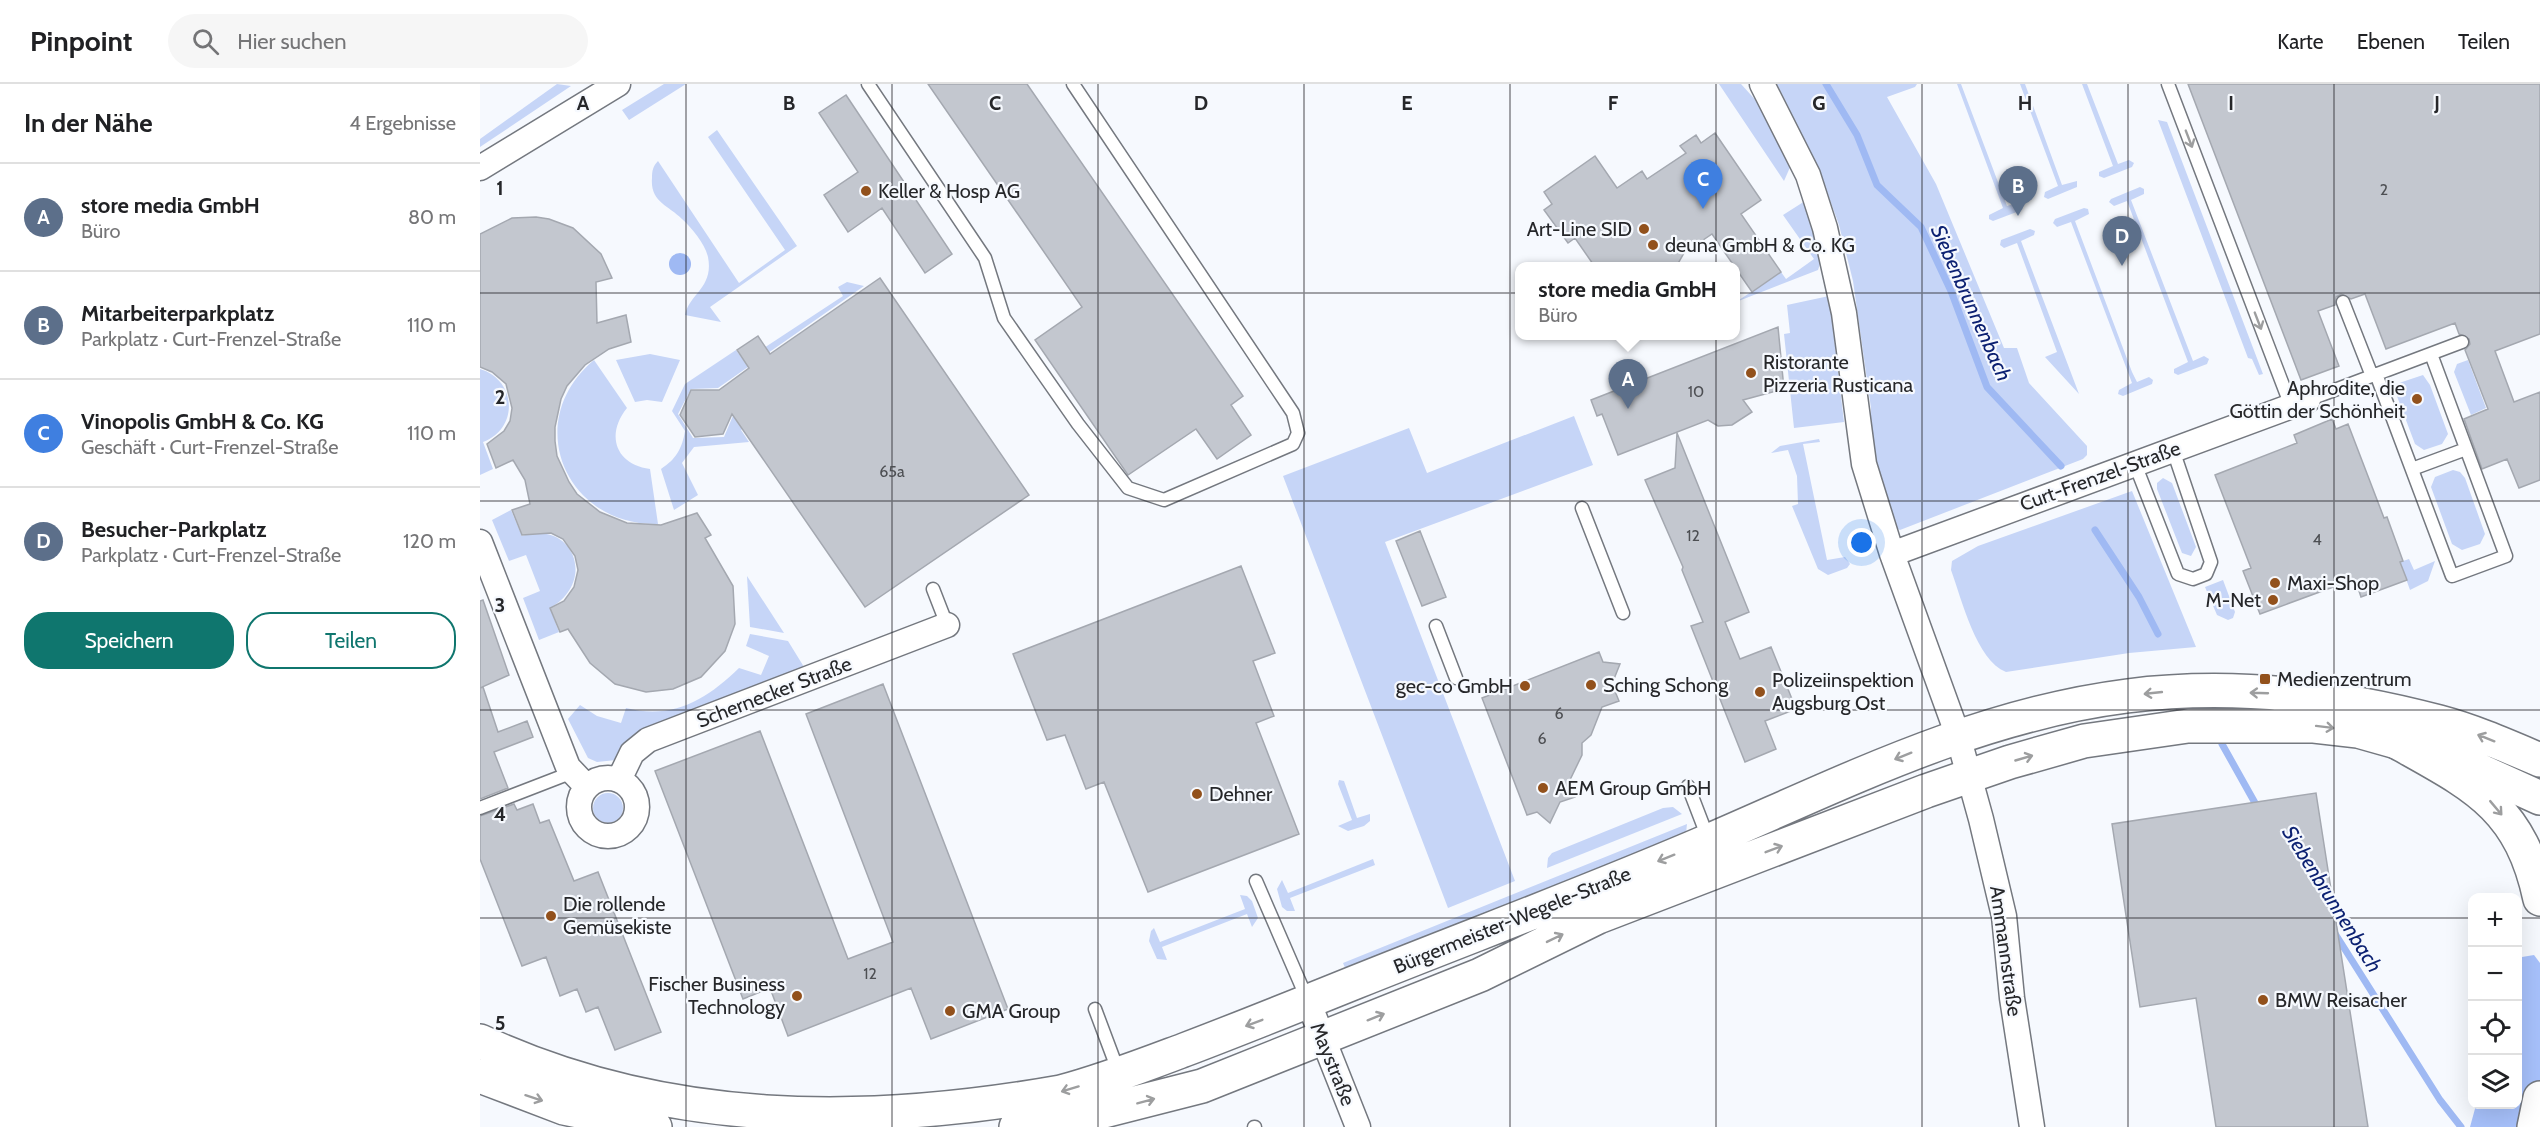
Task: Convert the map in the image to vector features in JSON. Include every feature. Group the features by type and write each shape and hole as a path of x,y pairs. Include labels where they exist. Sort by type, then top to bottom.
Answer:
{"main road":[{"name":"Bürgermeister-Wegele-Straße","path":"1016,1127 1101,1119 1202,1086 1480,975 1714,855 1811,793 1958,736 2050,709 2127,696 2191,691 2278,693 2380,708 2442,723 2540,760"},
{"name":"Bürgermeister-Wegele-Straße","path":"480,1041 539,1067 622,1095 663,1105 780,1121 864,1123 962,1113 1064,1092 1120,1074 1308,1001 1714,855 2084,741 2188,726 2314,726 2358,731 2450,757 2540,798"},
{"path":"2396,741 2471,784 2488,798 2516,834 2529,861 2540,899"},
{"path":"480,1076 564,1108 655,1127"},
{"path":"2534,1127 2540,1098"}],"street":[{"path":"480,168 618,84"},
{"path":"1762,84 1808,176 1825,228 1844,313 1864,464 1892,554 1958,736 1969,776"},
{"name":"Curt-Frenzel-Straße","path":"1892,554 2299,403"},
{"path":"480,542 568,767 580,780 579,804 584,823 599,835 618,834 633,822 637,807 632,790 619,780 580,780"},
{"name":"Schernecker Straße","path":"619,780 632,753 648,740 947,625"},
{"name":"Ammannstraße","path":"1969,776 2004,916 2012,998 2032,1127"},
{"name":"Maystraße","path":"1308,1001 1358,1127"}],"lane":[{"path":"868,84 985,258 1004,318 1078,424 1128,488 1164,500 1285,449 1293,444 1298,433 1293,413 1073,84"},
{"path":"2168,84 2299,403 2462,342"},
{"path":"2343,302 2412,469 2452,576 2506,556 2431,354"},
{"path":"2412,469 2466,449"},
{"path":"2135,464 2178,574 2193,579 2206,574 2211,562 2173,450"},
{"path":"1582,508 1623,613"},
{"path":"933,589 947,625"},
{"path":"1436,626 1456,678"},
{"path":"480,808 580,780"},
{"path":"1688,786 1714,855"},
{"path":"1256,881 1308,1001"},
{"path":"1095,1009 1120,1074"}],"shaded area":[{"path":"557,84 571,86 480,147 480,139"},
{"path":"664,84 686,84 629,120 622,110"},
{"path":"1719,84 1741,84 1760,105 1791,165 1784,181"},
{"path":"1777,84 1917,84 1915,87 1887,97 1936,184 2004,348 2017,348 2029,383 2087,446 2087,455 2083,459 1900,530 1892,526 1875,464 1870,433 1871,408 1853,281 1839,225 1818,167"},
{"path":"1957,84 1961,84 2007,206 2019,202 2024,204 2022,210 1993,221 1989,219 1989,215 2003,208"},
{"path":"2020,84 2025,84 2062,185 2077,181 2077,187 2048,199 2044,197 2045,192 2058,186"},
{"path":"2082,84 2087,84 2118,164 2129,160 2134,163 2132,167 2104,178 2099,176 2099,172 2113,166"},
{"path":"2158,120 2167,122 2263,374 2259,375 2252,359 2248,358"},
{"path":"717,130 797,246 710,307 721,322 685,315 691,301 708,276 708,257 694,232 657,198 652,186 653,171 658,161 739,283 785,250 708,137"},
{"path":"2140,187 2144,189 2144,194 2131,200 2193,361 2204,356 2209,359 2207,364 2178,375 2174,373 2174,369 2188,362 2127,201 2114,206 2109,202 2111,199"},
{"path":"1805,201 1822,258 1818,270 1740,300 1781,272 1786,279 1814,259 1783,215"},
{"path":"2084,208 2088,209 2089,214 2075,221 2132,372 2137,382 2149,377 2153,380 2152,384 2123,396 2118,394 2119,390 2132,383 2071,222 2057,227 2053,223 2055,219"},
{"path":"2030,229 2035,231 2034,235 2021,241 2079,394 2045,357 2057,352 2017,243 2004,248 2000,245 2001,240"},
{"path":"676,253 684,253 691,260 691,268 684,275 676,275 669,268 669,260"},
{"path":"847,282 864,286 718,388 691,389 678,414 693,438 724,437 735,411 754,419 741,430 749,442 694,447 682,463 698,495 674,510 661,469 674,457 684,437 685,431 672,411 685,384 736,350 744,361 843,296 838,287"},
{"path":"1829,296 1844,422 1794,428 1784,334 1790,333 1787,305"},
{"path":"650,354 680,360 662,402 647,400 635,402 616,360"},
{"path":"594,360 627,408 617,428 618,447 629,462 650,469 658,524 626,520 598,508 578,489 564,466 558,439 560,412 572,385"},
{"path":"2468,360 2486,408 2471,415 2454,372 2457,364"},
{"path":"480,369 501,383 507,394 509,405 508,416 503,427 495,436 483,442 493,469 480,475"},
{"path":"2423,375 2430,385 2448,434 2442,444 2424,450 2415,444 2395,391 2396,384"},
{"path":"1574,416 1593,465 1385,542 1515,881 1448,908 1283,476 1409,428 1427,473"},
{"path":"1819,439 1820,442 1803,444 1827,560 1845,557 1850,564 1847,568 1828,575 1818,569 1792,506 1798,504 1797,476 1788,450 1771,453 1780,446"},
{"path":"2453,470 2460,472 2465,478 2485,534 2480,544 2462,550 2452,544 2431,487 2435,477"},
{"path":"2163,478 2172,483 2196,547 2191,556 2182,553 2157,489 2157,483"},
{"path":"2132,491 2196,647 2129,653 2006,672 1995,665 1986,655 1971,628 1951,570 1952,561 1978,546"},
{"path":"511,510 522,536 540,533 555,536 566,544 573,556 576,569 573,583 564,597 550,608 559,632 539,640 523,598 540,591 526,555 509,561 492,520"},
{"path":"2409,559 2414,570 2435,561 2428,581 2410,590 2400,562"},
{"path":"747,576 784,633 750,627"},
{"path":"2223,580 2235,612 2233,618 2228,620 2217,615 2205,587"},
{"path":"750,634 788,641 804,667 644,731 616,760 597,762 588,758 568,719 580,705 597,716 621,723 626,708 643,711 674,709 701,698 739,668 761,675 769,656 746,646"},
{"path":"1339,780 1344,781 1357,818 1370,814 1370,821 1364,826 1348,831 1338,826 1352,820 1338,784"},
{"path":"608,793 619,797 623,808 619,819 608,823 597,819 593,808 597,797"},
{"path":"1673,807 1682,814 1547,868 1548,858 1552,853 1663,808"},
{"path":"1687,824 1686,833 1348,975 1343,963"},
{"path":"1373,859 1375,865 1290,898 1295,911 1287,911 1282,907 1277,889 1282,880 1288,893"},
{"path":"1240,895 1247,896 1252,901 1258,918 1252,927 1247,914 1162,947 1167,960 1157,959 1149,941 1154,928 1160,942 1245,909"},
{"path":"2534,955 2540,963 2540,1098 2534,1127 2470,1127 2475,1109 2522,1109 2522,957"}],"building":[{"path":"928,84 1027,84 1243,396 1231,405 1251,435 1217,459 1196,429 1128,475 1035,340 1082,307"},
{"path":"2188,84 2540,84 2540,334 2495,351 2514,402 2540,392 2540,480 2519,488 2507,459 2482,469 2464,419 2488,409 2465,350 2470,344 2469,339 2459,334 2455,323 2386,349 2365,294 2351,299 2341,294 2336,297 2335,305 2318,311 2339,366 2301,380"},
{"path":"846,95 952,254 925,273 882,208 848,232 824,195 858,172 819,113"},
{"path":"1715,133 1761,200 1741,214 1781,272 1752,292 1740,275 1740,262 1731,262 1712,234 1684,253 1679,262 1592,262 1575,238 1568,243 1544,210 1552,204 1544,192 1595,156 1617,188 1642,171 1647,179 1686,153 1680,146 1696,135 1701,143"},
{"path":"536,217 573,228 601,254 612,278 596,282 597,323 626,315 631,342 609,349 585,365 567,386 561,399 555,427 555,441 557,456 569,482 577,494 600,512 627,523 661,525 697,513 711,535 705,538 733,586 735,624 725,651 701,677 673,689 646,692 615,684 590,663 568,629 560,632 550,608 564,601 574,587 578,570 575,556 563,539 551,533 522,535 512,510 530,504 525,480 513,460 496,468 487,444 504,431 510,421 512,408 506,384 492,372 480,367 480,234 512,218"},
{"path":"880,278 1029,495 865,607 732,414 723,434 695,437 680,415 691,390 719,390 749,368 737,350 758,336 770,354"},
{"path":"1778,327 1784,389 1743,400 1752,412 1732,425 1718,426 1708,420 1618,455 1602,414 1597,416 1591,400"},
{"path":"2332,419 2336,429 2348,424 2384,518 2387,517 2403,561 2400,562 2407,580 2361,597 2355,579 2260,614 2243,571 2251,568 2215,475 2297,443 2294,435"},
{"path":"1677,433 1749,612 1725,622 1740,659 1771,647 1796,709 1765,721 1776,749 1745,762 1691,626 1703,622 1682,570 1683,567 1645,480 1675,468"},
{"path":"1420,531 1446,597 1422,606 1396,541"},
{"path":"1241,566 1275,653 1253,661 1274,716 1256,723 1299,834 1148,892 1104,782 1086,789 1065,735 1047,740 1013,654"},
{"path":"483,600 509,675 480,688 480,601"},
{"path":"1599,652 1603,662 1620,664 1612,684 1619,701 1602,707 1591,735 1582,743 1582,755 1569,782 1575,797 1560,802 1550,823 1537,812 1527,815 1482,698"},
{"path":"883,684 1008,1009 931,1039 911,988 788,1036 770,988 743,999 655,771 760,731 848,959 893,942 806,714"},
{"path":"483,687 498,732 527,721 533,737 494,752 508,788 480,799 480,688"},
{"path":"2316,793 2368,1127 2216,1127 2196,998 2140,1007 2112,824"},
{"path":"514,804 517,810 533,804 540,823 549,820 574,881 598,872 661,1032 615,1050 598,1007 586,1012 577,989 560,996 546,957 522,966 480,859 480,816"}],"waterway":[{"name":"Siebenbrunnenbach","path":"1826,84 1857,135 1877,185 1921,227 1951,291 1987,387 2061,466"},
{"name":"Siebenbrunnenbach","path":"2095,530 2139,597 2158,634"},
{"name":"Siebenbrunnenbach","path":"2222,744 2259,810"},
{"name":"Siebenbrunnenbach","path":"2334,932 2440,1100 2461,1127"}],"place":[{"name":"Keller & Hosp AG","path":"866,191"},
{"name":"Vinopolis GmbH & Co. KG","path":"1703,209"},
{"name":"Mitarbeiterparkplatz","path":"2018,216"},
{"name":"Art-Line SID","path":"1644,229"},
{"name":"deuna GmbH & Co. KG","path":"1653,245"},
{"name":"Besucher-Parkplatz","path":"2122,266"},
{"name":"Ristorante Pizzeria Rusticana","path":"1751,373"},
{"name":"Aphrodite, die Göttin der Schönheit","path":"2417,399"},
{"name":"store media GmbH","path":"1628,409"},
{"name":"Maxi-Shop","path":"2275,583"},
{"name":"M-Net","path":"2273,600"},
{"name":"Medienzentrum","path":"2265,679"},
{"name":"Sching Schong","path":"1591,685"},
{"name":"gec-co GmbH","path":"1525,686"},
{"name":"Polizeiinspektion Augsburg Ost","path":"1760,692"},
{"name":"AEM Group GmbH","path":"1543,788"},
{"name":"Dehner","path":"1197,794"},
{"name":"Die rollende Gemüsekiste","path":"551,916"},
{"name":"Fischer Business Technology","path":"797,996"},
{"name":"BMW Reisacher","path":"2263,1000"},
{"name":"GMA Group","path":"950,1011"}]}
